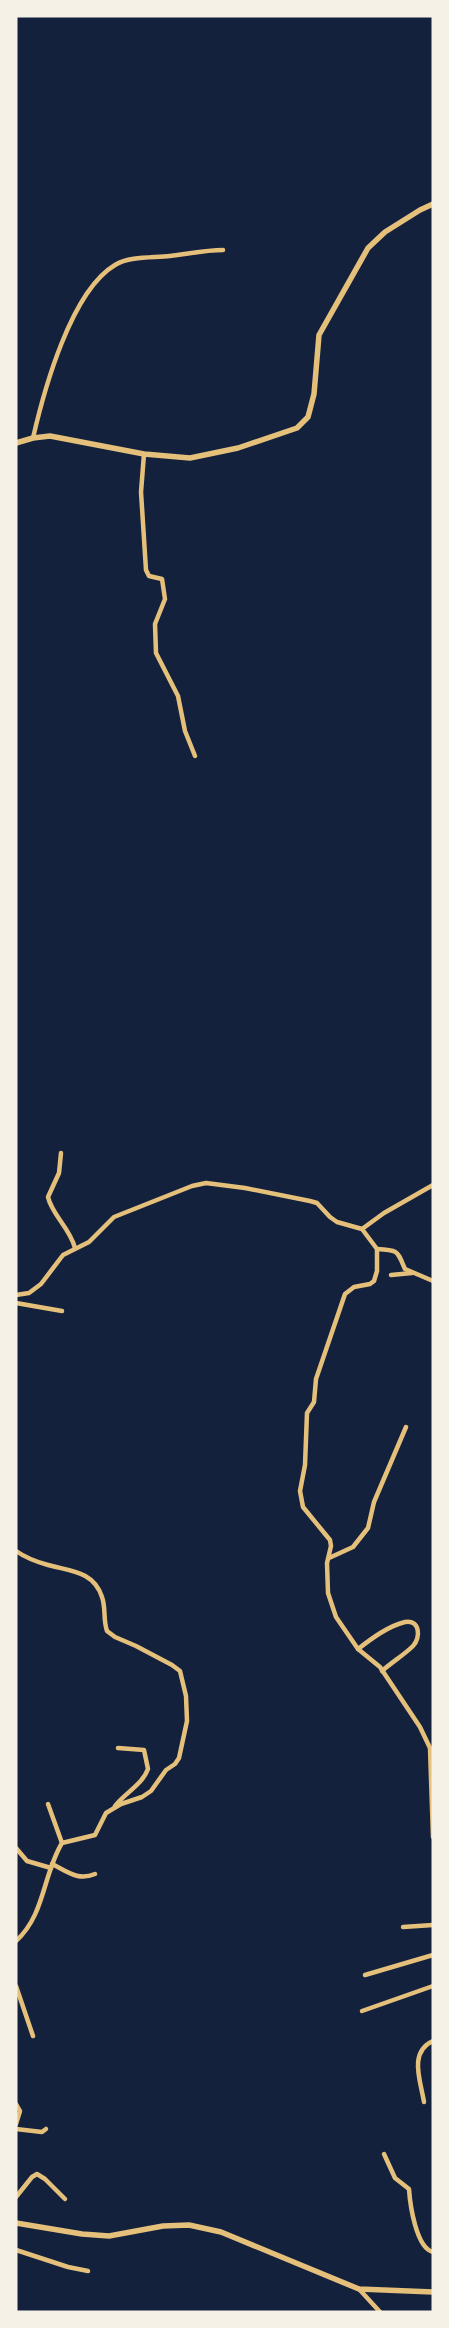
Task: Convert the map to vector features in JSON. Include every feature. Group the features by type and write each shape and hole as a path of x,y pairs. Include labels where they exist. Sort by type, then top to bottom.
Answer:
{"main road":[{"path":"16,443 33,438 58,437 144,454 182,458 206,456 293,430 308,417 314,394 319,335 368,248 385,232 433,204"},
{"path":"16,2223 82,2234 109,2236 163,2226 189,2225 221,2232 359,2289 433,2292"}],"street":[{"path":"33,438 47,384 61,344 84,300 100,277 121,262 201,251 223,250"},
{"path":"144,454 142,503 146,570 150,576 162,579 165,596 155,624 156,653 178,696 185,732 195,756"},
{"path":"61,1153 59,1173 48,1197 70,1234 75,1248"},
{"path":"16,1295 28,1292 40,1284 63,1255 89,1242 114,1217 192,1186 206,1184 269,1192 310,1200 317,1203 330,1217 338,1222 362,1229 378,1249 377,1271 374,1280 370,1284 354,1287 345,1294 316,1379 314,1402 306,1413 305,1466 300,1491 303,1507 330,1540 327,1563 328,1593 336,1617 358,1649 382,1671 420,1727 430,1748 433,1837"},
{"path":"362,1229 384,1213 433,1184"},
{"path":"378,1249 397,1252 403,1259 404,1267 433,1281"},
{"path":"391,1275 413,1273"},
{"path":"16,1303 62,1311"},
{"path":"329,1558 353,1547 368,1528 374,1502 406,1427"},
{"path":"16,1551 27,1558 71,1570 90,1578 102,1597 107,1632 172,1665 180,1671 183,1679 186,1721 179,1758 166,1770 151,1791 142,1797 114,1807"},
{"path":"358,1649 373,1637 406,1622 417,1626 418,1632 413,1646 382,1671"},
{"path":"62,1843 95,1835 106,1813 143,1779 148,1769 144,1750 118,1748"},
{"path":"16,1941 31,1923 42,1899 52,1866 62,1843 48,1804"},
{"path":"16,1848 27,1861 52,1866 82,1878 95,1874"},
{"path":"403,1927 433,1925"},
{"path":"365,1975 433,1955"},
{"path":"16,1986 33,2036"},
{"path":"362,2011 433,1986"},
{"path":"424,2102 417,2066 421,2053 433,2041"},
{"path":"16,2104 20,2111 16,2124"},
{"path":"16,2129 34,2132 42,2132 46,2129"},
{"path":"384,2154 395,2178 409,2188 412,2219 424,2246 433,2252"},
{"path":"16,2197 32,2177 37,2174 45,2179 65,2199"},
{"path":"16,2250 68,2267 88,2271"},
{"path":"359,2289 380,2312"}]}
